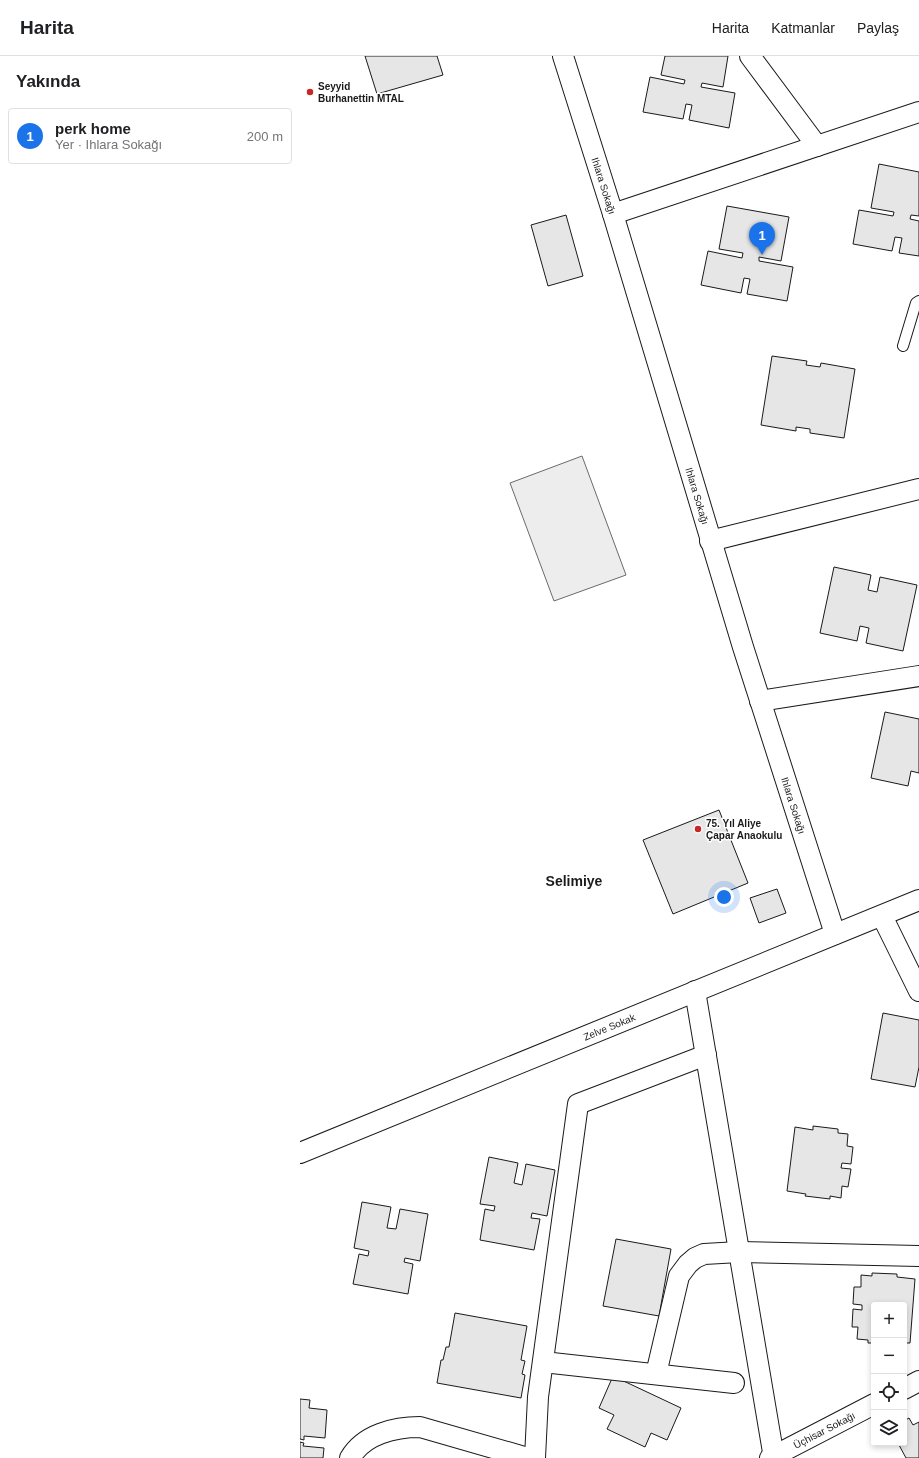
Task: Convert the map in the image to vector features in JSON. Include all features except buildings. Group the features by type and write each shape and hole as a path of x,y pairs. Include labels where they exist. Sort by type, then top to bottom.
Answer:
{"street":[{"name":"Ihlara Sokağı","path":"563,56 613,214 710,541 835,934"},
{"path":"750,56 817,146"},
{"path":"613,214 919,112"},
{"path":"710,541 919,489"},
{"path":"760,701 919,676"},
{"name":"Zelve Sokak","path":"300,1153 919,900"},
{"path":"882,916 919,991"},
{"path":"695,991 773,1457"},
{"path":"535,1458 538,1397 578,1104 706,1055"},
{"path":"656,1374 678,1283 683,1270 695,1258 704,1254 739,1252 919,1256"},
{"path":"543,1362 734,1383"},
{"path":"907,1387 919,1381"},
{"name":"Üçhisar Sokağı","path":"773,1457 871,1406"},
{"path":"350,1458 361,1445 384,1432 396,1428 420,1427 528,1458"}],"lane":[{"path":"904,346 916,303 919,301"}],"shaded area":[{"path":"582,456 626,575 554,601 510,483"}],"place":[{"name":"Seyyid Burhanettin MTAL","path":"310,92"},
{"name":"perk home","path":"762,255"},
{"name":"75. Yıl Aliye Çapar Anaokulu","path":"698,829"}],"district":[{"name":"Selimiye","path":"574,881"}]}
